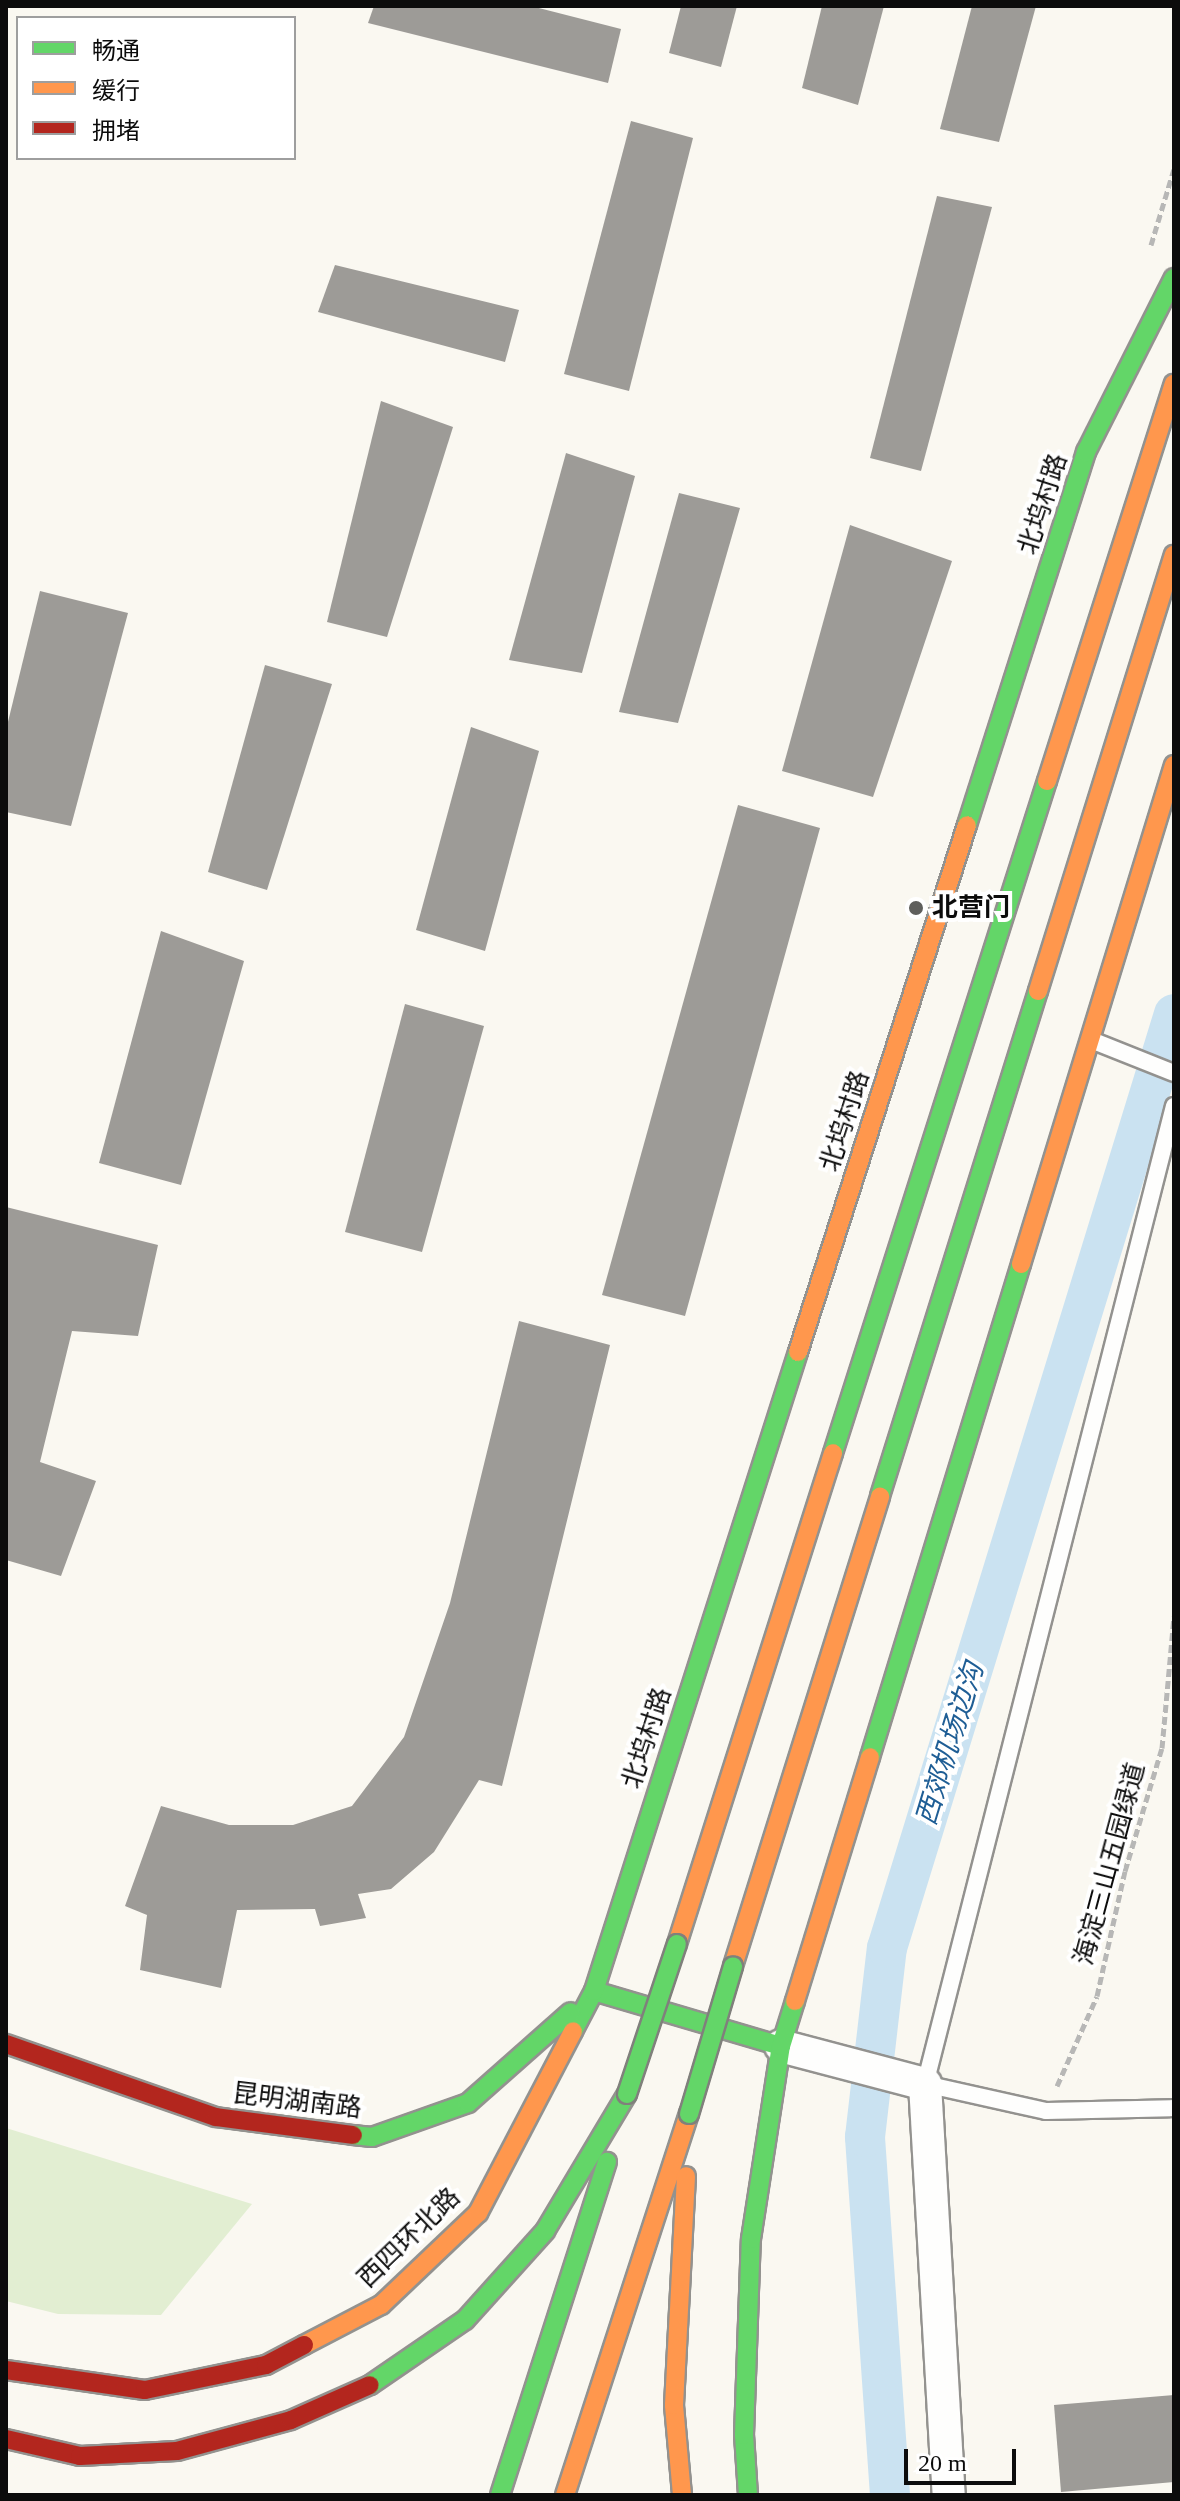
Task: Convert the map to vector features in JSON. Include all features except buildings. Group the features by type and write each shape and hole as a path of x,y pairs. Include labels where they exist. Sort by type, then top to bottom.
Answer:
{"main road":[{"name":"北坞村路","path":"594,1991 1086,452 1174,278"},
{"path":"500,2495 1174,384"},
{"path":"565,2495 689,2114 1174,555"},
{"path":"748,2495 744,2435 751,2239 781,2046 1174,765"},
{"name":"昆明湖南路","path":"6,2044 216,2117 372,2137 468,2103 594,1991"},
{"path":"594,1991 781,2046"},
{"name":"西四环北路","path":"6,2370 145,2390 266,2365 381,2305 478,2213 594,1991"},
{"path":"6,2439 80,2456 177,2451 291,2420 382,2380 465,2320 545,2231 627,2094"},
{"path":"682,2495 674,2405 689,2114"}],"street":[{"path":"781,2046 925,2084 949,2495"}],"lane":[{"path":"1090,1039 1174,1073"},
{"path":"1174,1106 925,2084 1046,2111 1174,2108"}],"path":[{"name":"海淀三山五园绿道","path":"1046,2111 1097,1996 1132,1844 1162,1748 1174,1617"}],"green space":[{"path":"6,2128 252,2204 161,2315 58,2314 6,2301"}],"waterway":[{"name":"西郊机场边沟","path":"890,2495 865,2137 887,1948 1174,1014"}],"traffic: fast":[{"path":"967,825 1086,452 1174,278"},
{"path":"833,1453 1047,781"},
{"path":"880,1496 1038,991"},
{"path":"870,1757 1021,1264"},
{"path":"573,2031 594,1991 798,1352"},
{"path":"627,2094 677,1944"},
{"path":"689,2114 733,1966"},
{"path":"594,1991 781,2046"},
{"path":"748,2495 744,2435 751,2239 781,2046 795,2001"},
{"path":"353,2135 372,2137 468,2103 571,2012"},
{"path":"370,2385 465,2320 545,2231 627,2094"},
{"path":"500,2495 607,2162"}],"traffic: slow":[{"path":"1047,781 1174,384"},
{"path":"1038,991 1174,555"},
{"path":"1021,1264 1174,765"},
{"path":"798,1352 967,825"},
{"path":"677,1944 833,1453"},
{"path":"733,1966 880,1496"},
{"path":"795,2001 870,1757"},
{"path":"304,2345 381,2305 478,2213 573,2031"},
{"path":"565,2495 689,2114"},
{"path":"682,2495 674,2405 686,2176"}],"traffic: jam":[{"path":"6,2044 216,2117 353,2135"},
{"path":"6,2370 145,2390 266,2365 304,2345"},
{"path":"6,2439 80,2456 177,2451 291,2420 370,2385"}],"place":[{"name":"北营门","path":"916,908"}]}
